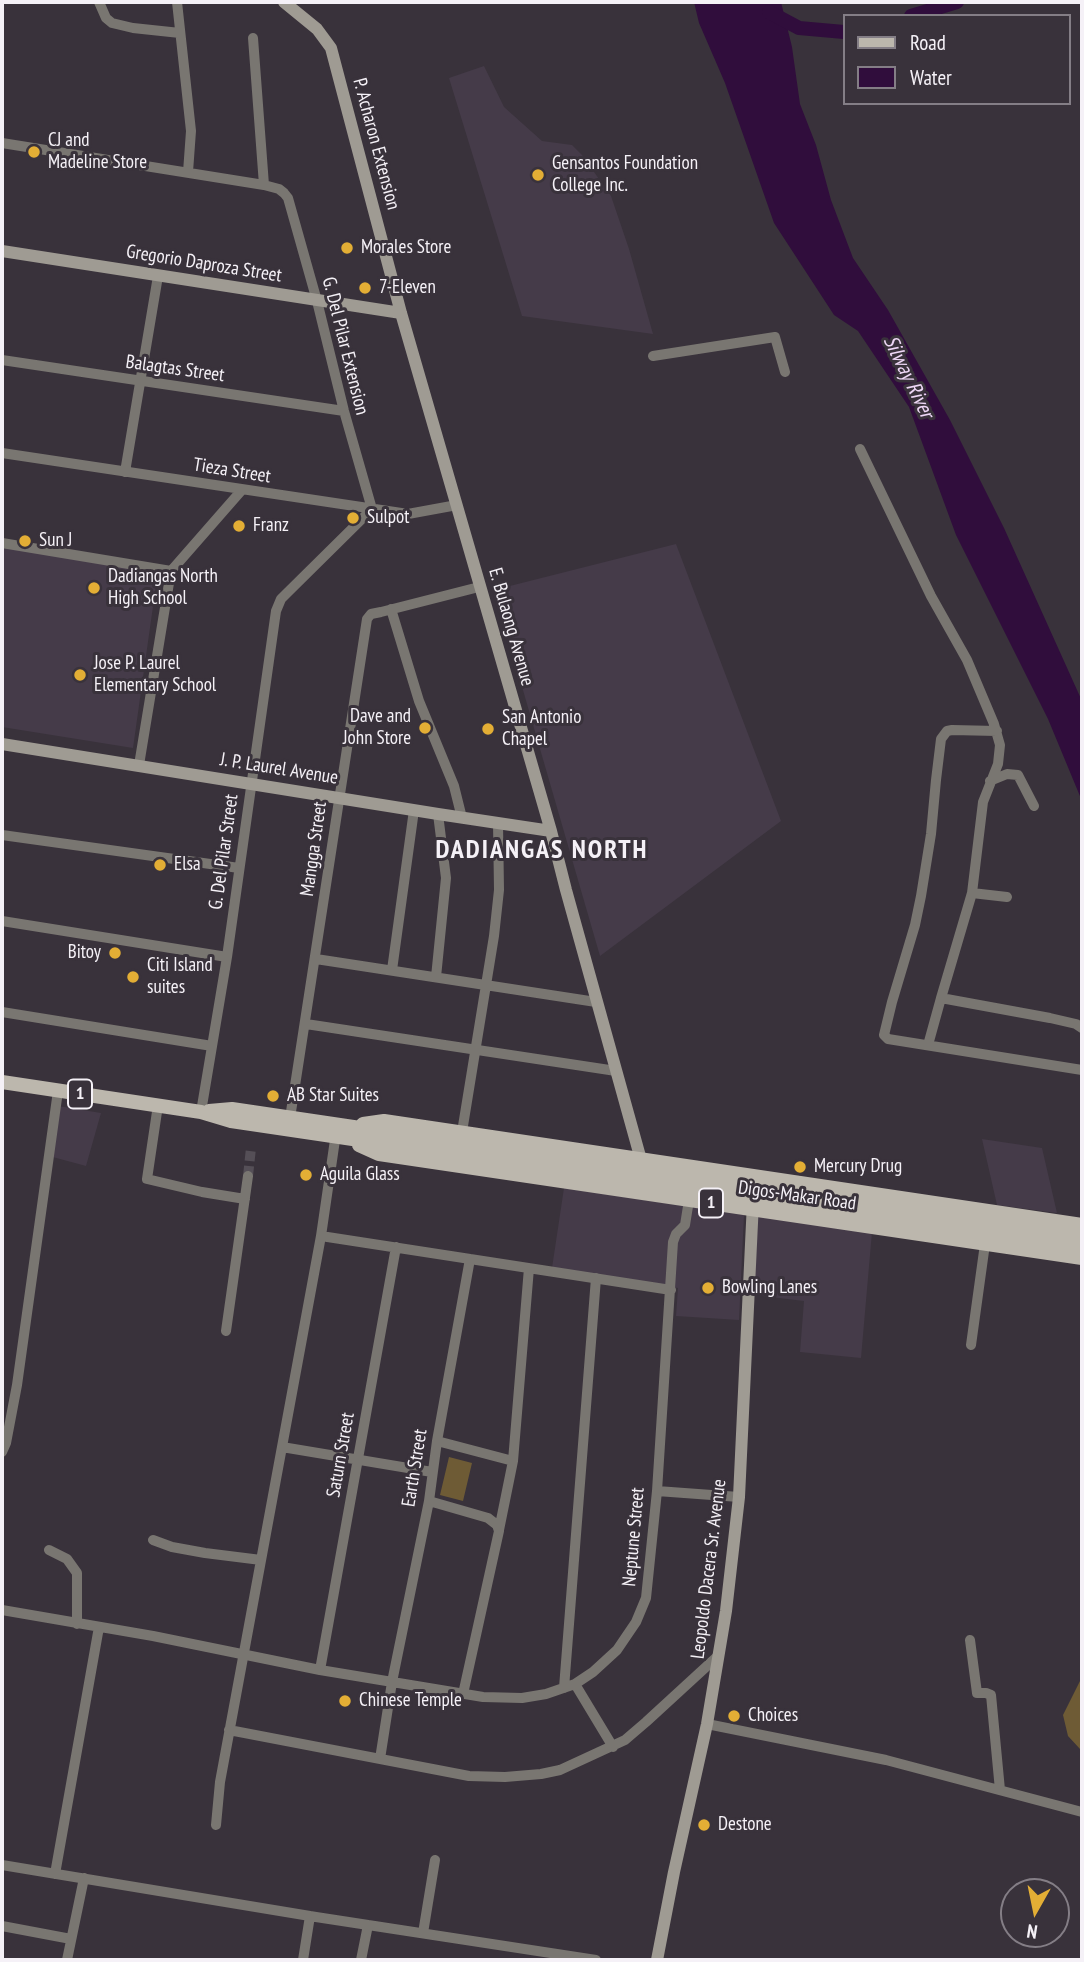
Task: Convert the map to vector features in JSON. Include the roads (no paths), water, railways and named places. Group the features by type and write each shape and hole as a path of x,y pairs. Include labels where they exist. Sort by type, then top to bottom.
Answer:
{"main road":[{"name":"P. Acharon Extension","path":"285,2 323,35 331,48 401,313"},
{"name":"Gregorio Daproza Street","path":"2,251 401,313"},
{"name":"E. Bulaong Avenue","path":"401,313 551,831 649,1194"},
{"name":"J. P. Laurel Avenue","path":"2,744 551,831"},
{"name":"Digos-Makar Road","path":"2,1082 201,1112 231,1121 340,1131 1082,1235"},
{"name":"Digos-Makar Road","path":"201,1112 232,1109 290,1118 340,1131 1082,1247"},
{"name":"Digos-Makar Road","path":"340,1131 384,1121 1082,1225"},
{"name":"Digos-Makar Road","path":"340,1131 379,1154 1082,1258"},
{"name":"Leopoldo Dacera Sr. Avenue","path":"657,1960 707,1724 732,1565 739,1497 755,1176"}],"street":[{"path":"99,2 106,18 112,23 180,33"},
{"path":"177,2 191,131 188,172"},
{"path":"2,143 264,185 253,38"},
{"name":"G. Del Pilar Extension","path":"264,185 279,189 288,198 372,509"},
{"path":"125,472 158,276"},
{"path":"653,356 775,337 785,372"},
{"name":"Balagtas Street","path":"2,360 344,411"},
{"path":"860,449 931,596 967,660 997,732 1000,756 983,802 972,893 928,1045"},
{"name":"Tieza Street","path":"2,453 408,514 457,505"},
{"path":"139,765 171,571 241,491"},
{"name":"G. Del Pilar Street","path":"201,1112 227,957 278,605 372,509"},
{"path":"2,543 171,571"},
{"name":"Mangga Street","path":"290,1118 367,619 371,614 479,587"},
{"path":"391,609 419,701 454,786 462,818"},
{"path":"997,732 952,730 944,734 940,746 931,834 921,896 884,1032 885,1037 1082,1070"},
{"path":"990,780 1007,774 1018,775 1034,806"},
{"path":"392,970 414,810"},
{"path":"436,977 446,878 438,814"},
{"path":"461,1132 494,936 499,890 498,824"},
{"path":"2,835 239,868"},
{"path":"972,893 1007,897"},
{"path":"2,921 227,957"},
{"path":"316,959 596,1002"},
{"path":"941,998 1050,1018 1082,1028"},
{"path":"2,1012 212,1046"},
{"path":"306,1024 615,1070"},
{"path":"2,1452 17,1385 58,1090"},
{"path":"158,1105 147,1178 202,1192 245,1199"},
{"path":"216,1825 218,1794 229,1730 340,1131"},
{"path":"226,1331 248,1176"},
{"name":"Neptune Street","path":"2,1610 463,1694 502,1699 522,1698 575,1684 617,1650 629,1634 643,1609 649,1584 673,1242 676,1234 685,1225 689,1200"},
{"path":"321,1236 671,1290"},
{"path":"971,1345 985,1244"},
{"name":"Saturn Street","path":"320,1670 396,1247"},
{"name":"Earth Street","path":"380,1759 392,1682 429,1501 437,1441 470,1259"},
{"path":"463,1694 513,1461 529,1268"},
{"path":"564,1688 596,1278"},
{"path":"437,1441 513,1461"},
{"path":"282,1447 432,1472"},
{"path":"656,1491 739,1497"},
{"path":"429,1501 494,1521 499,1531"},
{"path":"153,1540 186,1549 261,1560"},
{"path":"49,1550 67,1559 76,1573 77,1623"},
{"path":"55,1874 99,1627"},
{"path":"970,1640 977,1693 992,1695 1000,1790"},
{"path":"229,1730 446,1773 505,1777 541,1774 559,1770 613,1746 646,1722 719,1655"},
{"path":"575,1684 613,1746"},
{"path":"707,1724 886,1760 1082,1812"},
{"path":"423,1933 435,1860"},
{"path":"2,1865 596,1960"},
{"path":"66,1960 84,1878"},
{"path":"303,1960 310,1916"},
{"path":"360,1960 368,1925"},
{"path":"2,1926 71,1939"}],"water":[{"name":"Silway River","path":"694,2 781,2 792,47 800,104 853,258 888,310 950,420 1004,528 1082,701 1082,801 1048,719 956,535 909,407 858,331 834,315 774,223 725,83 699,23"}],"waterway":[{"path":"918,14 957,2"},
{"path":"769,12 799,28 842,32"}],"tunnel":[{"path":"248,1176 251,1148"}],"place":[{"name":"CJ and Madeline Store","path":"34,152"},
{"name":"Gensantos Foundation College Inc.","path":"538,175"},
{"name":"Morales Store","path":"347,248"},
{"name":"7-Eleven","path":"365,288"},
{"name":"Sulpot","path":"353,518"},
{"name":"Franz","path":"239,526"},
{"name":"Sun J","path":"25,541"},
{"name":"Dadiangas North High School","path":"94,588"},
{"name":"Jose P. Laurel Elementary School","path":"80,675"},
{"name":"Dave and John Store","path":"425,728"},
{"name":"San Antonio Chapel","path":"488,729"},
{"name":"Elsa","path":"160,865"},
{"name":"Bitoy","path":"115,953"},
{"name":"Citi Island suites","path":"133,977"},
{"name":"AB Star Suites","path":"273,1096"},
{"name":"Mercury Drug","path":"800,1167"},
{"name":"Aguila Glass","path":"306,1175"},
{"name":"Bowling Lanes","path":"708,1288"},
{"name":"Chinese Temple","path":"345,1701"},
{"name":"Choices","path":"734,1716"},
{"name":"Destone","path":"704,1825"}],"district":[{"name":"DADIANGAS NORTH","path":"542,851"}]}
